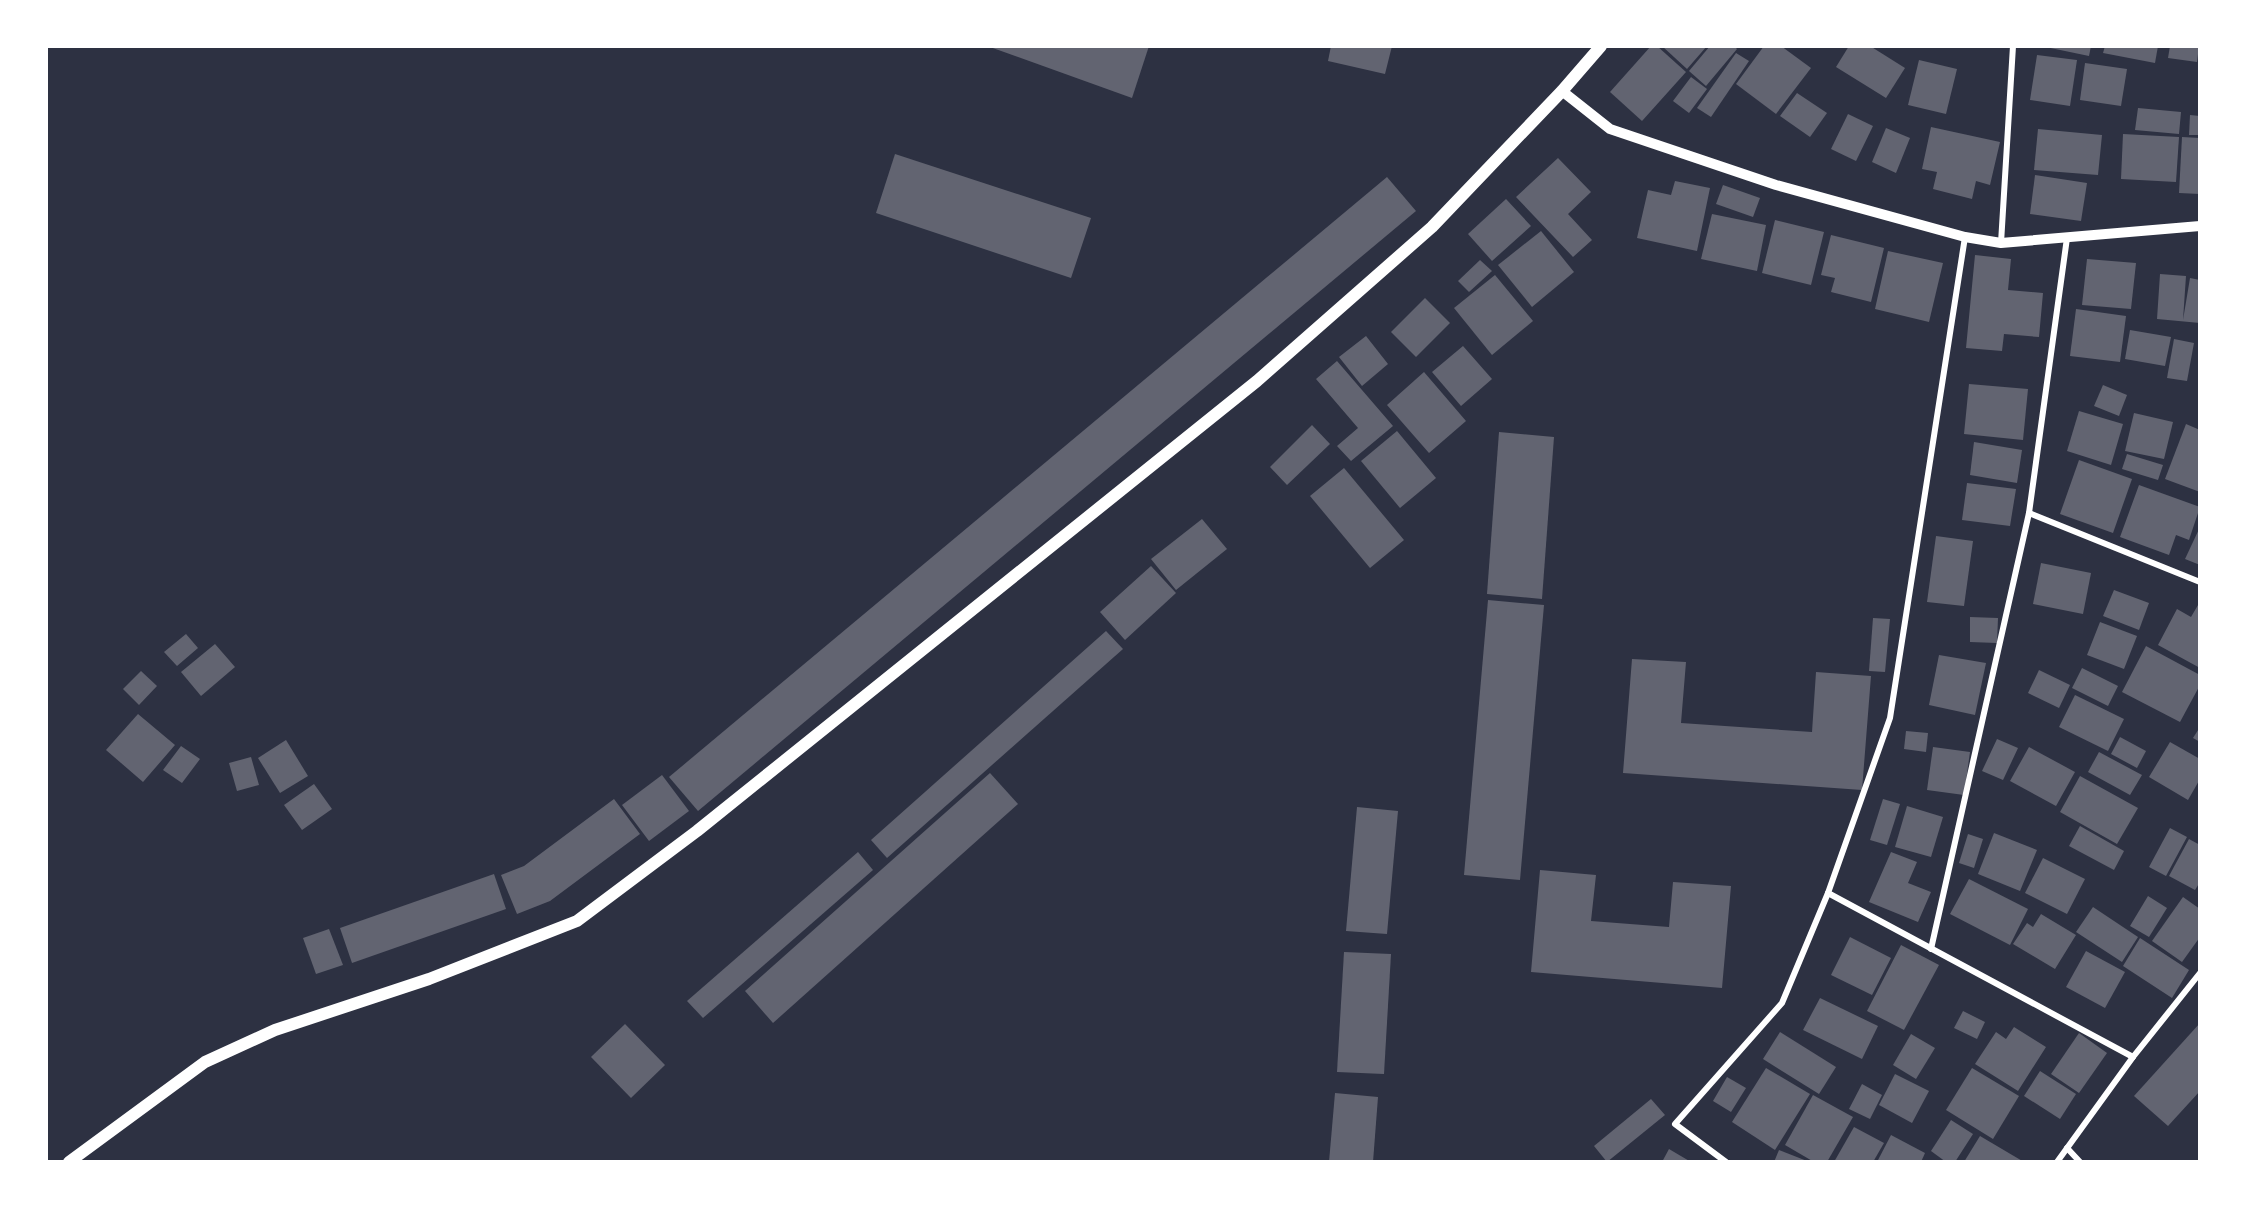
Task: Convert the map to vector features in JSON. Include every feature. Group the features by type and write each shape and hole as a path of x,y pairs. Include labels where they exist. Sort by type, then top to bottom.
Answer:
{"main road":[{"path":"69,1161 205,1062 275,1030 429,979 577,921 697,831 1257,381 1432,226 1563,91 1601,46"}],"street":[{"path":"2001,243 2013,46"},
{"path":"1563,91 1610,129 1776,185 1965,237 2001,243 2199,226"},
{"path":"1726,1161 1675,1124 1782,1004 1828,893 1890,718 1965,237"},
{"path":"1931,949 2029,513 2067,238"},
{"path":"2029,513 2199,582"},
{"path":"1828,893 2133,1057"},
{"path":"2057,1161 2133,1057 2199,973"},
{"path":"2067,1148 2080,1161"}],"building":[{"path":"990,46 1149,46 1132,98 990,47"},
{"path":"1331,46 1392,46 1385,74 1328,61"},
{"path":"1651,46 1657,46 1686,72 1642,121 1610,92"},
{"path":"1662,46 1707,46 1687,69"},
{"path":"1710,46 1734,46 1737,49 1706,86 1689,71"},
{"path":"1764,46 1781,46 1811,68 1776,114 1736,84"},
{"path":"1849,46 1870,46 1905,68 1886,98 1836,67"},
{"path":"2041,46 2091,46 2089,56"},
{"path":"2105,46 2158,46 2155,63 2103,53"},
{"path":"2170,46 2199,46 2197,62 2168,58"},
{"path":"1736,53 1749,61 1711,117 1697,108"},
{"path":"2037,55 2077,60 2070,106 2030,100"},
{"path":"1919,60 1957,69 1946,114 1908,105"},
{"path":"2085,63 2127,69 2121,106 2080,100"},
{"path":"1691,77 1707,89 1689,113 1673,101"},
{"path":"1797,93 1827,113 1810,137 1780,116"},
{"path":"2138,108 2181,112 2179,134 2135,130"},
{"path":"1848,114 1873,126 1856,161 1831,149"},
{"path":"2190,115 2200,116 2200,135 2189,135"},
{"path":"1931,127 2000,142 1990,185 1976,181 1972,199 1933,189 1937,172 1922,169"},
{"path":"1886,128 1910,138 1896,173 1872,162"},
{"path":"2038,129 2102,135 2098,175 2034,170"},
{"path":"2123,134 2179,137 2176,182 2121,179"},
{"path":"2182,137 2200,138 2200,194 2179,193"},
{"path":"895,154 1091,218 1071,278 876,213"},
{"path":"1558,158 1591,192 1568,214 1592,240 1573,257 1516,197"},
{"path":"2035,175 2087,183 2081,221 2030,214"},
{"path":"1387,177 1416,211 698,811 669,777"},
{"path":"1675,181 1710,188 1697,251 1637,238 1648,190 1671,195"},
{"path":"1723,185 1760,198 1753,217 1716,204"},
{"path":"1506,199 1531,226 1492,261 1468,234"},
{"path":"1712,214 1766,225 1757,271 1701,259"},
{"path":"1775,220 1824,232 1811,285 1762,273"},
{"path":"1541,231 1574,272 1532,307 1498,265"},
{"path":"1831,235 1884,248 1871,302 1831,292 1835,278 1821,275"},
{"path":"1888,251 1943,263 1929,322 1875,309"},
{"path":"1975,255 2011,259 2008,290 2043,293 2039,337 2004,334 2002,351 1966,348"},
{"path":"2087,259 2136,263 2131,309 2082,305"},
{"path":"1480,260 1492,271 1469,292 1458,281"},
{"path":"2160,274 2186,276 2183,320 2190,278 2200,280 2200,323 2157,319"},
{"path":"1495,275 1533,321 1492,355 1454,308"},
{"path":"1425,298 1450,323 1416,357 1391,332"},
{"path":"2076,309 2126,316 2120,362 2070,356"},
{"path":"2130,330 2171,337 2165,366 2125,359"},
{"path":"1366,336 1388,364 1362,386 1339,357"},
{"path":"2174,339 2194,343 2187,381 2167,378"},
{"path":"1463,346 1492,379 1461,406 1432,372"},
{"path":"1337,361 1393,426 1351,461 1337,446 1358,428 1316,379"},
{"path":"1424,372 1466,421 1429,453 1387,405"},
{"path":"1969,384 2028,389 2023,440 1964,434"},
{"path":"2103,385 2127,395 2119,416 2094,406"},
{"path":"2079,411 2123,424 2111,465 2067,451"},
{"path":"2134,413 2173,422 2164,459 2125,451"},
{"path":"2186,424 2200,430 2200,492 2165,479"},
{"path":"1312,425 1330,444 1287,485 1270,467"},
{"path":"1397,431 1436,478 1400,508 1361,461"},
{"path":"1499,432 1554,437 1542,599 1487,594"},
{"path":"1974,442 2022,450 2017,483 1970,475"},
{"path":"2127,454 2163,465 2158,480 2122,469"},
{"path":"2079,460 2132,479 2113,533 2060,514"},
{"path":"1344,468 1404,540 1370,568 1310,496"},
{"path":"1967,483 2016,489 2010,526 1962,520"},
{"path":"2139,485 2200,507 2189,540 2176,535 2169,555 2120,537"},
{"path":"1202,519 1227,549 1176,590 1151,559"},
{"path":"2200,527 2200,565 2185,559"},
{"path":"1936,536 1973,541 1964,606 1927,602"},
{"path":"2041,563 2091,573 2083,614 2033,604"},
{"path":"1151,566 1176,593 1125,640 1100,612"},
{"path":"2114,590 2149,603 2139,630 2103,616"},
{"path":"1488,600 1544,605 1520,880 1464,875"},
{"path":"2198,605 2200,606 2200,668 2158,645 2177,609 2191,617"},
{"path":"1970,617 1998,618 1997,643 1970,642"},
{"path":"1873,618 1890,619 1885,672 1869,671"},
{"path":"2100,622 2137,636 2124,669 2087,655"},
{"path":"1106,631 1123,649 887,858 871,840"},
{"path":"186,634 198,648 177,666 164,652"},
{"path":"215,644 235,667 201,696 181,672"},
{"path":"2146,646 2200,675 2200,685 2180,722 2122,692"},
{"path":"1939,655 1986,663 1975,715 1929,705"},
{"path":"1632,659 1686,662 1681,723 1812,732 1816,672 1871,676 1862,790 1623,773"},
{"path":"2082,668 2118,686 2108,706 2072,688"},
{"path":"2039,670 2070,685 2059,708 2028,693"},
{"path":"141,671 157,686 139,705 123,689"},
{"path":"2075,695 2124,719 2108,751 2059,727"},
{"path":"138,714 175,745 143,782 106,750"},
{"path":"2200,727 2200,742 2193,738"},
{"path":"1906,731 1928,733 1926,752 1904,749"},
{"path":"2120,737 2146,751 2137,768 2111,754"},
{"path":"1997,739 2018,748 2003,780 1982,771"},
{"path":"286,740 308,776 280,793 258,758"},
{"path":"2170,742 2200,759 2200,779 2188,800 2149,777"},
{"path":"181,746 200,759 182,783 163,770"},
{"path":"1933,747 1970,752 1964,795 1927,790"},
{"path":"2029,747 2075,772 2056,806 2010,781"},
{"path":"2099,752 2142,775 2130,795 2088,772"},
{"path":"251,757 259,785 237,791 229,763"},
{"path":"990,773 1018,804 773,1023 745,991"},
{"path":"662,775 689,811 649,841 622,805"},
{"path":"2080,776 2138,808 2117,844 2060,812"},
{"path":"314,784 332,809 302,830 284,805"},
{"path":"614,799 640,834 550,901 517,914 501,875 524,866"},
{"path":"1883,799 1900,804 1887,845 1870,840"},
{"path":"1907,806 1943,817 1931,857 1895,847"},
{"path":"1357,807 1398,811 1387,934 1346,931"},
{"path":"2080,826 2124,851 2114,870 2069,846"},
{"path":"2170,828 2187,837 2166,876 2149,867"},
{"path":"1994,833 2037,850 2020,891 1978,874"},
{"path":"1968,834 1983,839 1974,868 1959,863"},
{"path":"2189,839 2200,845 2200,882 2195,890 2169,876"},
{"path":"858,852 873,870 703,1018 687,1001"},
{"path":"1891,852 1917,862 1908,883 1931,892 1918,922 1869,902"},
{"path":"2043,858 2085,879 2067,914 2025,893"},
{"path":"1540,870 1596,875 1591,921 1669,927 1673,882 1731,886 1722,988 1531,972"},
{"path":"494,874 506,909 352,963 340,928"},
{"path":"1969,879 2028,909 2010,945 1950,914"},
{"path":"2148,896 2167,908 2149,937 2130,926"},
{"path":"2183,897 2200,909 2200,937 2182,962 2152,941"},
{"path":"2093,907 2138,937 2122,962 2076,932"},
{"path":"2041,914 2076,935 2055,969 2013,944 2027,923 2033,927"},
{"path":"329,929 343,965 316,974 303,938"},
{"path":"1850,937 1891,958 1872,995 1831,975"},
{"path":"2140,938 2189,970 2172,998 2123,966"},
{"path":"1901,945 1939,965 1904,1030 1867,1011"},
{"path":"2086,951 2125,972 2105,1008 2066,987"},
{"path":"1344,952 1391,954 1384,1074 1337,1072"},
{"path":"1820,998 1878,1026 1862,1059 1803,1030"},
{"path":"1963,1011 1985,1022 1977,1039 1954,1028"},
{"path":"2200,1023 2200,1091 2168,1126 2134,1096"},
{"path":"625,1024 665,1065 631,1098 591,1057"},
{"path":"2014,1027 2046,1047 2018,1091 1975,1064 1996,1032 2006,1039"},
{"path":"1780,1032 1836,1067 1819,1094 1763,1059"},
{"path":"2079,1033 2107,1053 2079,1093 2051,1074"},
{"path":"1911,1034 1935,1048 1916,1079 1893,1065"},
{"path":"1766,1068 1810,1094 1775,1150 1732,1122"},
{"path":"1972,1068 2019,1096 1993,1139 1946,1110"},
{"path":"2040,1071 2076,1094 2060,1119 2024,1096"},
{"path":"1895,1074 1929,1091 1912,1123 1879,1105"},
{"path":"1727,1077 1746,1088 1731,1112 1713,1101"},
{"path":"1862,1084 1882,1095 1870,1119 1849,1109"},
{"path":"1335,1093 1378,1097 1373,1162 1329,1162"},
{"path":"1813,1095 1853,1117 1827,1162 1814,1162 1785,1145"},
{"path":"1651,1099 1665,1115 1607,1162 1594,1146"},
{"path":"1951,1120 1973,1134 1955,1162 1946,1162 1931,1151"},
{"path":"1854,1127 1884,1143 1873,1162 1834,1162"},
{"path":"1891,1135 1925,1153 1921,1162 1877,1162"},
{"path":"1980,1136 2024,1162 1964,1162"},
{"path":"1669,1149 1691,1162 1662,1162"},
{"path":"1779,1150 1807,1161 1807,1162 1774,1162"}]}
